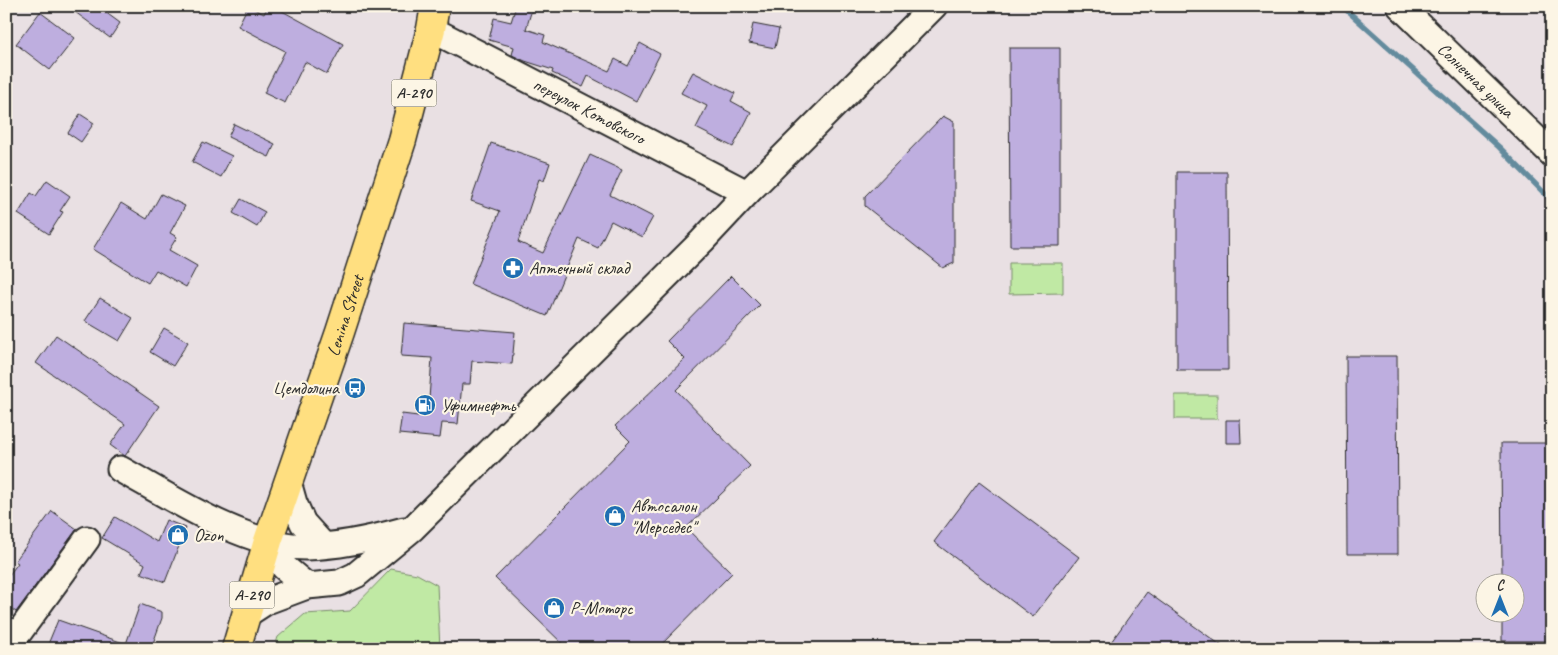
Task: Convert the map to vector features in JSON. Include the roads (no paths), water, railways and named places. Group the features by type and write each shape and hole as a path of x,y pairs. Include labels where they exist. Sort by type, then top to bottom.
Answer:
{"highway":[{"name":"Lenina Street","path":"236,649 268,542 402,140 433,17"}],"street":[{"path":"247,614 267,601 307,586 339,583 356,575 412,528 695,248 747,193 934,6"},
{"name":"Солнечная улица","path":"1400,6 1552,154"},
{"name":"переулок Котовского","path":"433,17 747,193"},
{"path":"120,470 217,522 268,542 305,547 370,539 412,528"},
{"path":"288,482 294,503 304,523 323,545"},
{"path":"7,649 87,539"},
{"path":"268,542 284,566 307,586"}],"waterway":[{"path":"1342,6 1499,147 1552,201"}],"place":[{"name":"Аптечный склад","path":"513,268"},
{"name":"Цемдолина","path":"355,388"},
{"name":"Уфимнефть","path":"425,405"},
{"name":"Автосалон \"Мерседес\"","path":"615,516"},
{"name":"Ozon","path":"178,535"},
{"name":"Р-Моторс","path":"554,608"}]}
